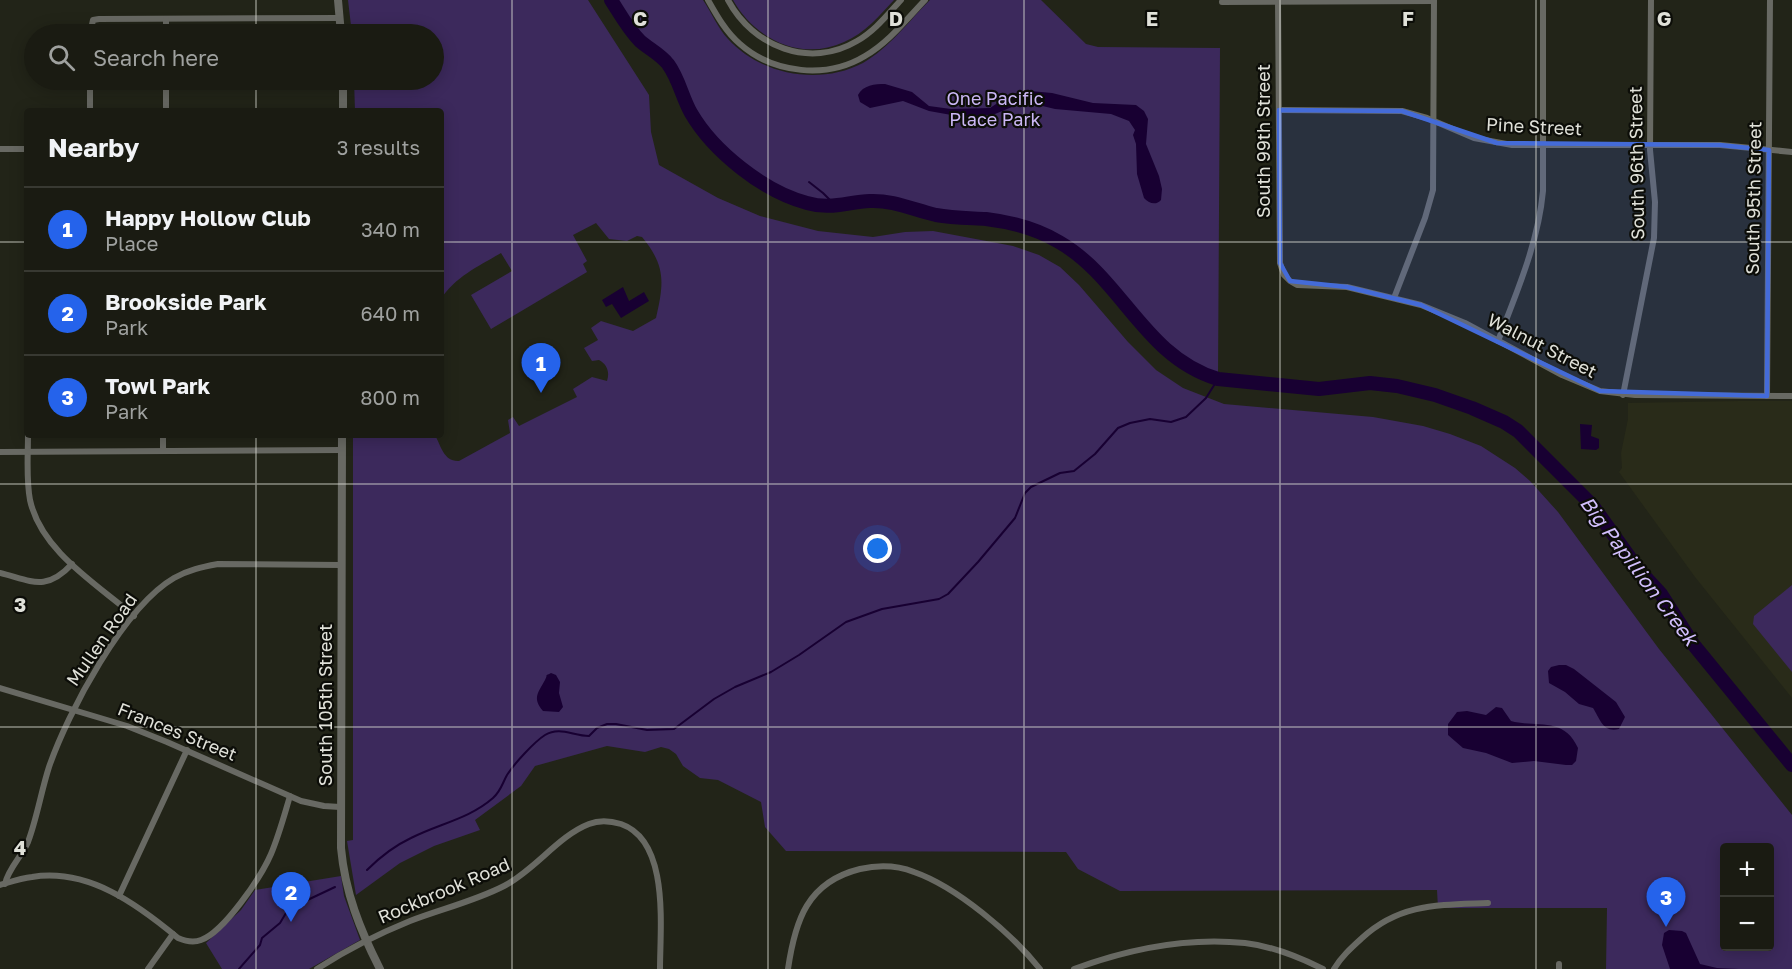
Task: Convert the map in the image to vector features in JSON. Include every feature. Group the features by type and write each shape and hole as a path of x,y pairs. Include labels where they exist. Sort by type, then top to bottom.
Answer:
{"street":[{"path":"338,0 340,24"},
{"path":"708,0 725,28 746,49 778,66 810,70 844,66 866,56 882,44 925,0"},
{"path":"728,0 744,24 763,40 784,49 810,54 831,51 858,41 902,0"},
{"path":"1498,341 1538,231 1544,191 1543,0"},
{"name":"South 96th Street","path":"1623,395 1654,238 1655,202 1650,144 1651,0"},
{"name":"South 95th Street","path":"1767,396 1770,0"},
{"name":"South 99th Street","path":"1278,1 1280,263 1287,280"},
{"path":"1222,2 1434,1 1434,173 1431,198 1394,298"},
{"path":"92,24 93,20 99,19 340,18"},
{"path":"166,19 166,24"},
{"path":"90,90 90,108"},
{"path":"166,90 166,108"},
{"path":"343,90 344,108"},
{"name":"Pine Street","path":"1279,110 1393,110 1412,113 1463,135 1512,145 1719,145 1792,152"},
{"path":"0,149 24,149"},
{"name":"Walnut Street","path":"1287,280 1305,287 1347,287 1394,298 1444,314 1574,381 1600,391 1623,395 1792,396"},
{"path":"28,438 28,488 41,529 54,547 72,564 134,616"},
{"path":"163,438 163,452"},
{"name":"South 105th Street","path":"342,438 341,848 345,881 353,909 380,969"},
{"path":"0,452 342,450"},
{"name":"Mullen Road","path":"2,885 23,854 28,842 50,766 73,710 100,664 134,616 165,584 183,573 201,567 235,563 341,565"},
{"path":"0,573 31,582 46,582 56,578 72,564"},
{"name":"Frances Street","path":"0,688 127,726 290,796 313,804 340,807"},
{"path":"119,896 187,750"},
{"path":"2,885 33,876 60,876 91,882 119,896 178,938 188,941 200,940 220,925 256,881 280,831 290,796"},
{"name":"Rockbrook Road","path":"317,969 366,941 503,886 534,866 576,831 587,825 613,822 625,826 644,840 652,857 658,886 660,969"},
{"path":"788,969 797,924 805,906 820,889 835,879 857,870 893,867 925,876 974,907 1009,936 1040,969"},
{"path":"1334,969 1348,951 1374,926 1396,914 1445,905 1488,903"},
{"path":"148,969 173,934"},
{"path":"1074,969 1105,958 1150,948 1222,942 1247,943 1283,952 1323,969"}],"highlighted area":[{"path":"1279,110 1402,111 1497,143 1720,145 1769,150 1767,396 1600,391 1421,305 1347,287 1290,281 1280,263"}],"shaded area":[{"path":"885,84 912,92 929,106 951,109 990,108 1011,94 1030,91 1052,93 1093,103 1136,105 1144,111 1148,119 1146,144 1159,176 1162,189 1161,200 1152,203 1144,198 1137,174 1136,144 1133,135 1135,130 1129,121 1111,114 1055,109 1030,103 1019,104 995,114 975,117 929,111 903,101 870,108 860,102 858,95 863,89"},
{"path":"623,287 629,301 644,292 649,301 621,318 612,304 606,307 602,300"},
{"path":"1792,401 1792,698 1695,577 1619,472 1622,468 1621,453 1628,419 1628,403"},
{"path":"1580,424 1592,425 1591,436 1599,439 1599,448 1596,450 1581,449"},
{"path":"1566,665 1574,669 1616,702 1625,717 1619,729 1609,729 1600,721 1593,708 1579,704 1565,692 1549,683 1548,671 1551,667"},
{"path":"551,673 556,675 560,682 559,693 563,707 559,712 543,711 537,699 547,675"},
{"path":"1496,707 1502,708 1511,721 1549,725 1565,731 1578,748 1576,761 1572,765 1534,761 1512,763 1486,753 1463,748 1448,735 1448,724 1457,712 1467,711 1486,715"},
{"path":"1669,930 1686,933 1700,964 1717,968 1739,969 1670,969 1662,945 1664,933"}],"green space":[{"path":"348,0 588,0 649,95 651,132 659,165 718,198 760,216 818,231 873,237 933,231 1013,246 1039,255 1060,267 1156,370 1183,388 1224,404 1373,417 1423,426 1481,446 1515,468 1558,512 1659,649 1792,815 1792,969 1606,969 1607,908 1438,908 1437,890 1120,891 1078,869 1066,852 786,851 765,827 761,802 718,780 700,778 683,766 676,754 661,747 645,752 607,746 535,766 521,786 475,820 480,830 434,846 400,863 356,895 347,841 353,840 353,438 436,438 446,456 459,461 510,433 508,420 513,417 519,426 577,397 573,389 592,377 607,381 606,366 599,360 592,361 584,348 598,340 591,328 601,321 633,331 656,318 661,295 659,266 650,247 642,237 637,236 627,241 609,239 596,223 573,235 587,261 583,264 587,272 491,329 471,295 512,271 501,253 460,278 444,295 444,108 355,108 354,90 444,90 444,24 351,24"},
{"name":"One Pacific Place Park","path":"611,0 703,0 724,34 741,51 774,68 810,75 846,70 863,63 890,42 930,0 1041,0 1086,44 1098,47 1220,48 1218,379 1193,368 1171,353 1081,257 1041,233 1011,223 942,216 887,202 816,205 791,198 757,180 712,142 691,113 668,64 643,44 624,21"},
{"path":"733,0 894,0 859,34 828,48 812,49 796,48 766,36 742,14"},
{"path":"1792,585 1792,672 1753,624 1754,616"},
{"path":"341,876 344,896 360,940 309,969 222,969 206,943 241,910 255,890"}],"waterway":[{"name":"Big Papillion Creek","path":"611,0 624,21 643,44 668,64 691,113 712,142 741,168 774,190 791,198 816,205 887,202 936,215 1005,222 1042,233 1081,257 1171,353 1193,368 1218,379 1319,389 1370,383 1397,386 1435,395 1472,408 1518,431 1593,506 1638,569 1661,594 1693,644 1792,765"},
{"path":"809,182 836,206"},
{"path":"367,870 405,841 484,805 498,793 507,775 519,759 535,743 551,732 561,731 589,736 597,728 607,724 647,730 674,729 714,699 735,687 771,672 846,622 882,609 939,599 948,594 1015,518 1025,493 1031,487 1060,473 1074,471 1095,454 1118,428 1150,419 1171,422 1186,417 1206,398 1218,379"},
{"path":"239,969 260,945 262,938 280,923 286,913 299,904 335,887"}],"place":[{"name":"Happy Hollow Club","path":"541,393"},
{"name":"Brookside Park","path":"291,922"},
{"name":"Towl Park","path":"1666,927"}]}
